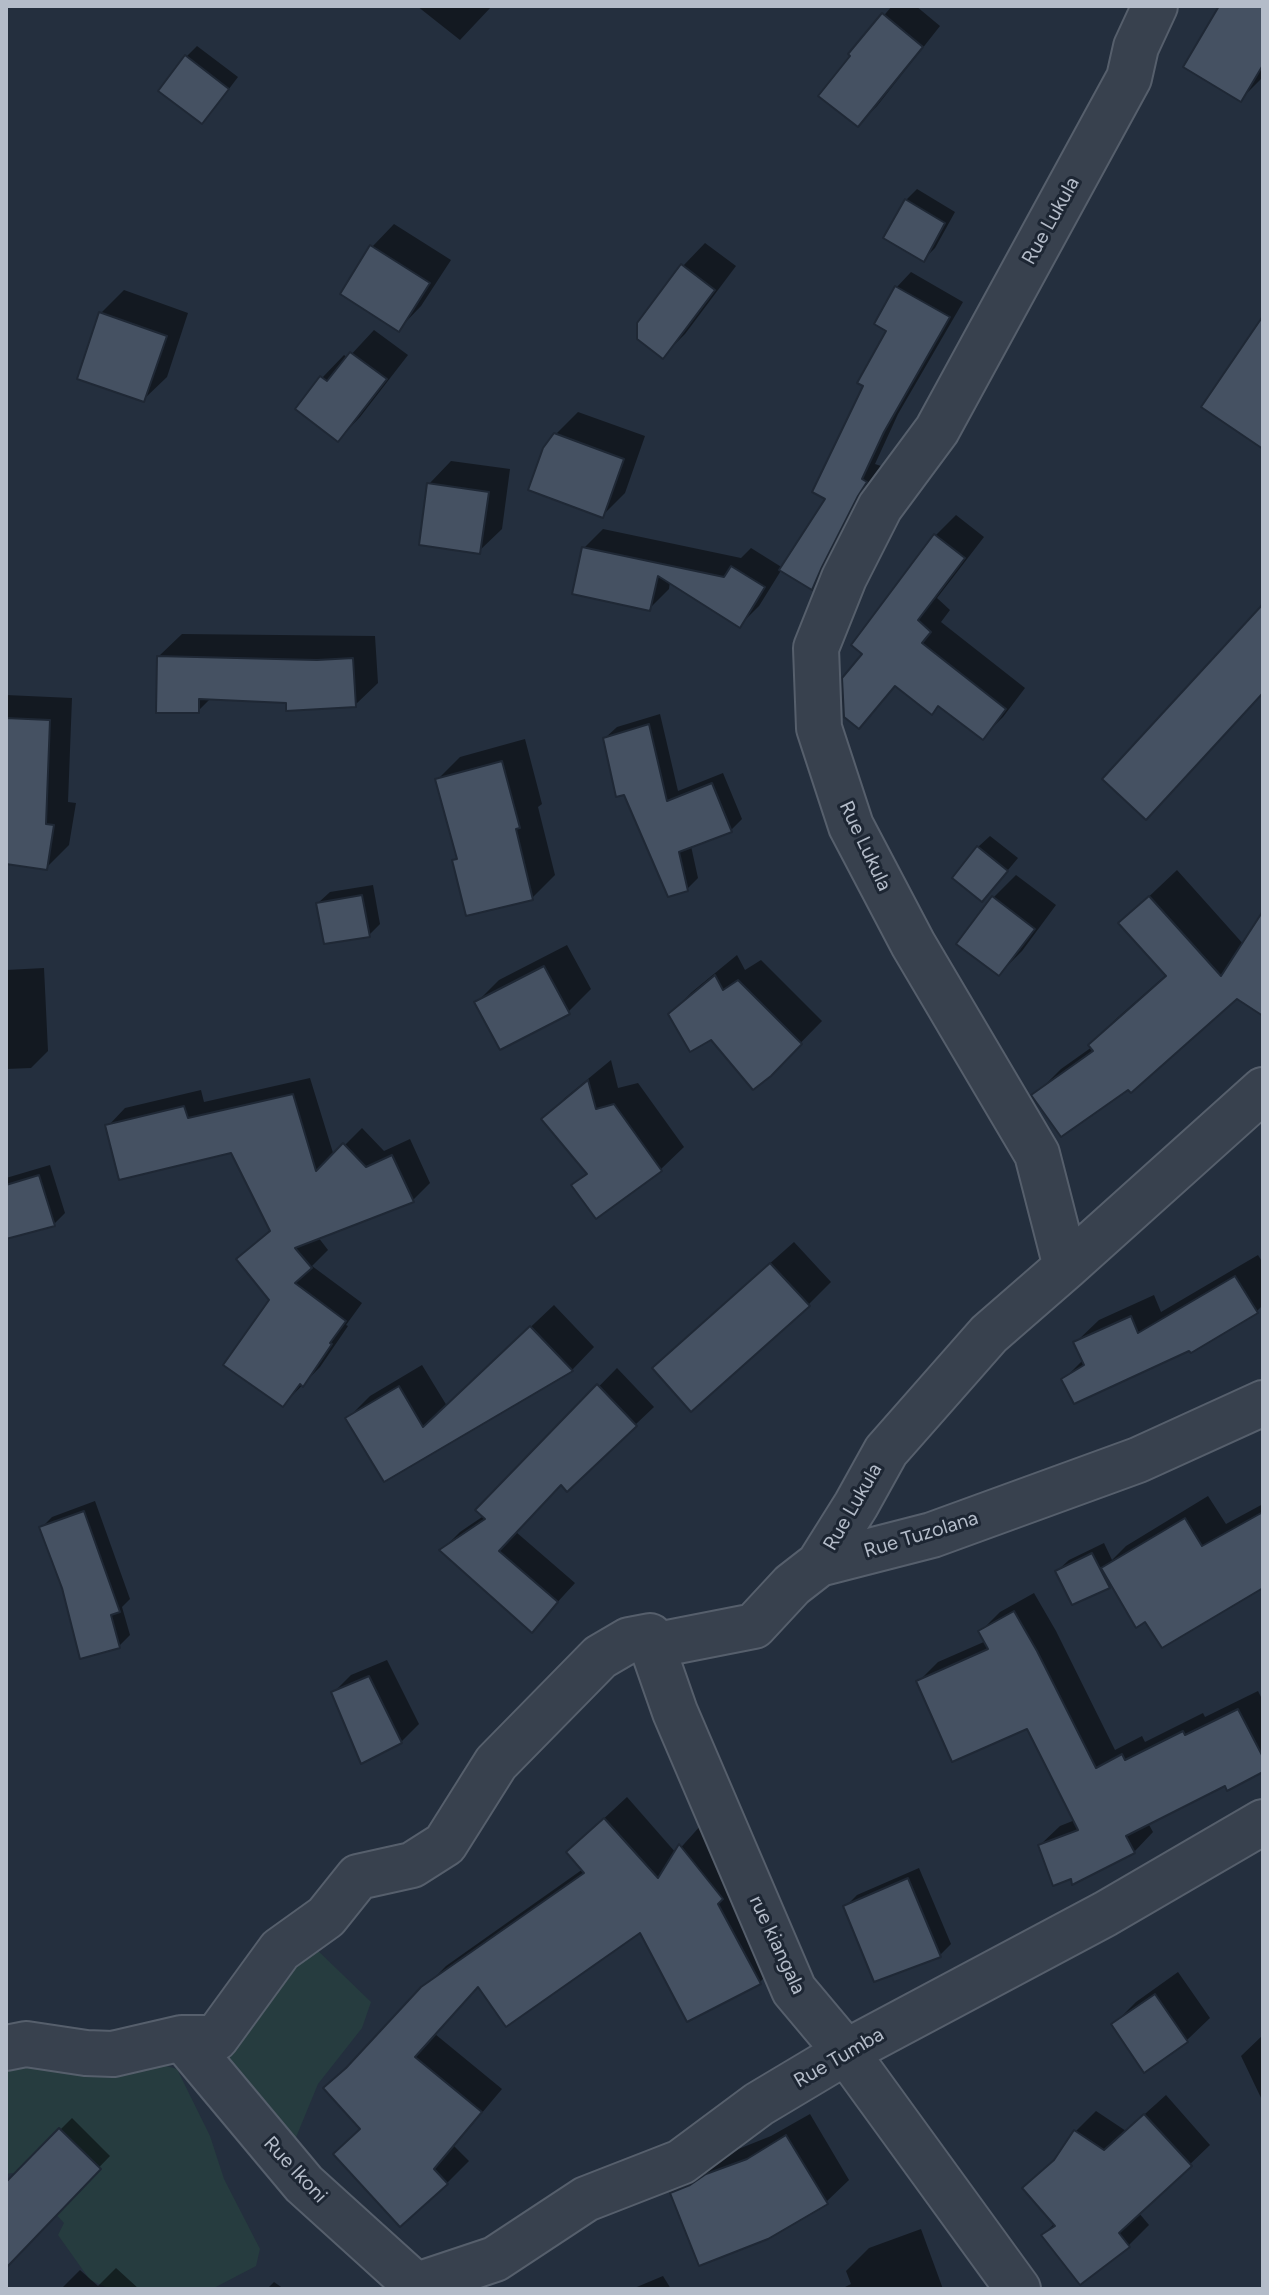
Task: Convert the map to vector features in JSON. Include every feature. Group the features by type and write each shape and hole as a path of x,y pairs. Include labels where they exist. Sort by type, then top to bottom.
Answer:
{"street":[{"name":"Rue Lukula","path":"819,1564 886,1451 989,1334 1066,1267 1037,1154 913,944 851,826 819,728 816,648 844,578 880,507 937,430 1129,78 1136,47 1155,6"},
{"path":"1066,1267 1263,1090"},
{"name":"Rue Tuzolana","path":"182,2038 216,2038 280,1950 326,1917 358,1877 412,1865 445,1844 496,1763 600,1657 629,1640 650,1636 652,1646 754,1626 792,1585 819,1564 932,1535 1124,1466 1263,1403"},
{"name":"rue kiangala","path":"652,1646 675,1712 794,1990 846,2052 1018,2289"},
{"name":"Rue Tumba","path":"417,2287 495,2259 586,2199 681,2162 759,2104 846,2052 1105,1914 1263,1822"},
{"path":"6,2048 26,2044 113,2054 182,2038"},
{"name":"Rue Ikoni","path":"182,2038 304,2184 417,2287"}],"green space":[{"path":"312,1945 371,2002 362,2028 318,2084 292,2147 221,2051"},
{"path":"11,2064 159,2064 177,2069 210,2136 224,2179 260,2249 256,2266 212,2289 110,2289 90,2280 58,2235 64,2223 28,2184 12,2173 6,2174 6,2067"}],"building":[{"path":"1219,6 1263,6 1263,65 1241,102 1183,67"},
{"path":"882,13 923,47 858,127 818,96"},
{"path":"185,55 229,89 202,124 158,91"},
{"path":"905,199 945,223 924,262 883,238"},
{"path":"370,245 430,283 399,332 340,294"},
{"path":"681,264 715,290 663,359 637,339 637,323"},
{"path":"895,286 950,317 884,432 862,479 867,482 812,590 779,570 825,499 812,492 863,386 857,383 886,331 874,324"},
{"path":"99,312 167,336 144,402 77,379"},
{"path":"1263,316 1263,449 1201,407"},
{"path":"350,352 387,379 338,442 295,409 320,376 327,381"},
{"path":"554,433 624,459 603,518 528,490 543,448"},
{"path":"427,483 489,492 480,554 419,545"},
{"path":"934,534 965,558 918,620 931,632 922,643 1006,709 983,740 938,706 932,715 895,686 859,729 844,717 842,678 862,654 851,645"},
{"path":"582,547 724,577 731,566 765,587 740,628 658,576 650,611 572,594"},
{"path":"1263,604 1263,693 1146,820 1102,779"},
{"path":"157,656 353,658 356,707 286,711 286,703 199,699 199,713 156,713"},
{"path":"6,718 50,720 46,824 54,825 47,870 6,864"},
{"path":"649,724 667,801 712,783 732,832 679,852 688,891 668,897 624,795 616,797 603,738"},
{"path":"502,761 520,828 516,829 533,900 466,916 452,860 457,859 435,779"},
{"path":"977,846 1008,871 982,902 952,878"},
{"path":"362,895 370,937 324,944 316,903"},
{"path":"992,896 1035,929 999,976 956,944"},
{"path":"1149,896 1221,976 1263,911 1263,1016 1237,999 1131,1093 1128,1090 1061,1137 1031,1095 1093,1051 1088,1045 1166,976 1118,923"},
{"path":"544,966 570,1014 500,1050 474,1002"},
{"path":"715,975 723,990 738,980 802,1044 753,1090 711,1040 690,1052 668,1014"},
{"path":"588,1080 596,1109 614,1104 662,1171 596,1219 571,1185 587,1174 541,1119"},
{"path":"293,1094 316,1171 343,1143 366,1167 392,1155 414,1202 295,1248 312,1268 295,1283 346,1321 303,1387 300,1384 283,1407 223,1365 269,1300 236,1259 270,1231 231,1153 119,1180 105,1125 184,1106 188,1118"},
{"path":"39,1175 55,1226 6,1239 6,1185"},
{"path":"770,1263 810,1306 691,1412 652,1368"},
{"path":"1235,1276 1258,1313 1191,1353 1189,1351 1074,1404 1061,1379 1084,1365 1073,1342 1131,1316 1138,1333"},
{"path":"530,1326 573,1371 384,1482 345,1418 399,1386 423,1427"},
{"path":"597,1384 637,1426 567,1492 561,1485 499,1551 558,1602 532,1633 439,1550 485,1519 475,1510"},
{"path":"84,1511 120,1612 111,1615 120,1648 80,1659 62,1588 39,1527"},
{"path":"1263,1512 1263,1588 1162,1648 1145,1622 1136,1628 1101,1568 1185,1518 1202,1546"},
{"path":"1092,1553 1110,1588 1072,1605 1055,1571"},
{"path":"1014,1611 1096,1768 1122,1754 1125,1760 1183,1731 1185,1735 1238,1709 1263,1757 1263,1772 1227,1791 1225,1786 1126,1836 1135,1853 1072,1885 1071,1879 1053,1886 1038,1845 1078,1830 1027,1729 952,1762 916,1681 988,1649 978,1631"},
{"path":"369,1676 402,1743 361,1764 331,1692"},
{"path":"604,1818 658,1878 679,1844 723,1899 718,1904 761,1984 687,2022 640,1933 506,2027 478,1987 415,2057 482,2112 434,2169 448,2184 400,2227 333,2154 360,2129 323,2088 346,2068 421,1987 584,1873 566,1852"},
{"path":"908,1878 941,1957 874,1982 843,1906"},
{"path":"1155,1994 1188,2042 1144,2073 1111,2024"},
{"path":"1144,2114 1192,2166 1119,2233 1130,2247 1080,2285 1041,2235 1055,2226 1022,2188 1054,2160 1074,2130 1104,2150"},
{"path":"59,2128 101,2169 6,2268 6,2182"},
{"path":"786,2135 828,2204 768,2239 699,2266 670,2193 706,2174 747,2159"}]}
